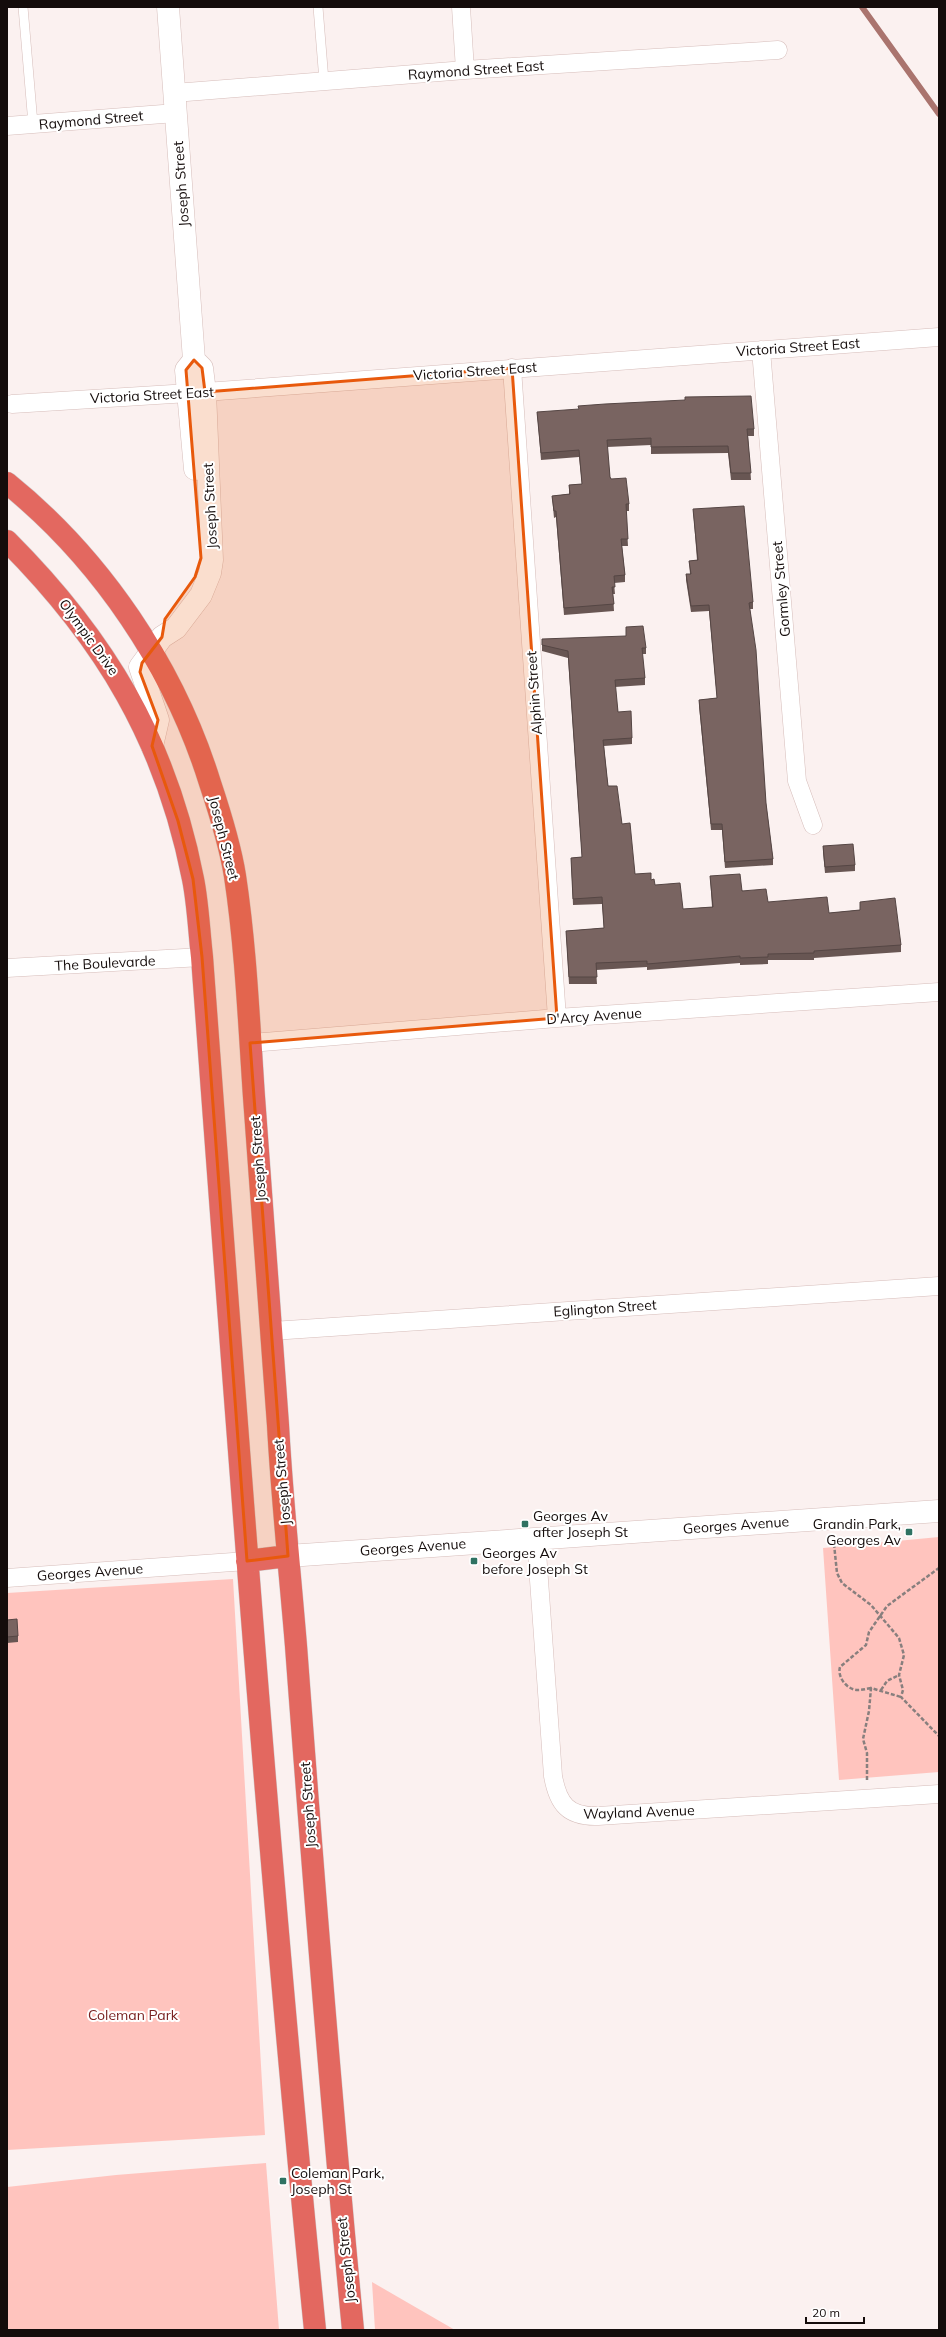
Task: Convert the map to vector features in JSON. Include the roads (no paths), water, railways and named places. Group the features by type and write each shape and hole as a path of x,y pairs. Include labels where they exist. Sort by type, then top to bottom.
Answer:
{"highway":[{"path":"7,483 38,509 73,545 115,597 156,643"},
{"name":"Olympic Drive","path":"7,541 55,590 108,661 130,698 152,746"},
{"name":"Joseph Street","path":"156,643 174,692 195,739 211,784 228,843 240,922 328,2062 353,2330"},
{"path":"152,746 178,821 193,879 202,957 247,1560 288,2062 315,2330"},
{"name":"Georges Avenue","path":"247,1560 288,1556"}],"street":[{"name":"Joseph Street","path":"152,746 158,720 140,667 156,643 176,628 190,611 201,594 210,573 212,560 203,491 196,393 202,368 194,360 168,7"},
{"path":"461,7 465,70"},
{"name":"Raymond Street East","path":"175,103 324,81 465,70 778,50"},
{"name":"Raymond Street","path":"7,126 33,124 175,103"},
{"name":"Victoria Street East","path":"12,404 196,393 939,337"},
{"name":"Gormley Street","path":"761,350 797,781 813,825"},
{"name":"Alphin Street","path":"512,368 557,1018"},
{"name":"The Boulevarde","path":"7,968 202,957"},
{"name":"D'Arcy Avenue","path":"250,1043 557,1018 939,992"},
{"name":"Eglington Street","path":"272,1331 939,1286"},
{"name":"Georges Avenue","path":"288,1556 939,1511"},
{"name":"Wayland Avenue","path":"536,1538 553,1776 558,1797 565,1807 574,1814 586,1817 939,1794"},
{"name":"Georges Avenue","path":"7,1578 247,1560"}],"lane":[{"path":"23,7 33,124"},
{"path":"318,7 324,81"}],"waterway":[{"path":"862,7 939,114"}],"place":[{"name":"Georges Av after Joseph St","path":"525,1524"},
{"name":"Grandin Park, Georges Av","path":"909,1532"},
{"name":"Georges Av before Joseph St","path":"474,1561"},
{"name":"Coleman Park, Joseph St","path":"283,2181"}],"park label":[{"name":"Coleman Park","path":"133,2015"}]}
